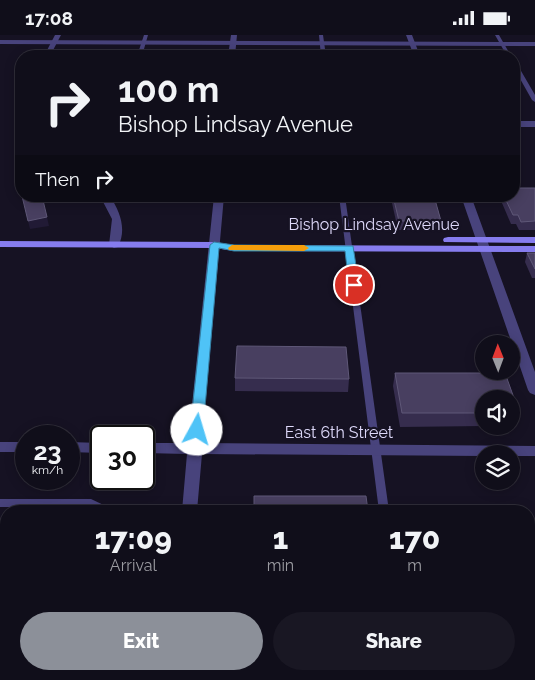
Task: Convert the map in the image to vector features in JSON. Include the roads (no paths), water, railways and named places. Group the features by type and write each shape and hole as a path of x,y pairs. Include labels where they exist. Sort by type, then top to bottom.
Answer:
{"main road":[{"name":"Bishop Lindsay Avenue","path":"0,244 214,245 234,248 349,244 483,244 535,240"},
{"name":"Bishop Lindsay Avenue","path":"483,244 535,249"}],"street":[{"path":"50,50 58,35"},
{"path":"409,35 415,50"},
{"path":"0,42 234,39 322,43 535,44"},
{"path":"520,124 535,124"},
{"path":"109,202 118,218 118,230 114,245"},
{"path":"190,505 218,202"},
{"path":"468,202 535,390"},
{"path":"0,447 15,447"},
{"name":"East 6th Street","path":"155,448 535,451"}],"lane":[{"path":"321,35 323,50"},
{"path":"497,35 506,50"},
{"path":"520,74 535,100"},
{"path":"343,202 383,505"},
{"path":"0,503 91,503 95,505"}]}
